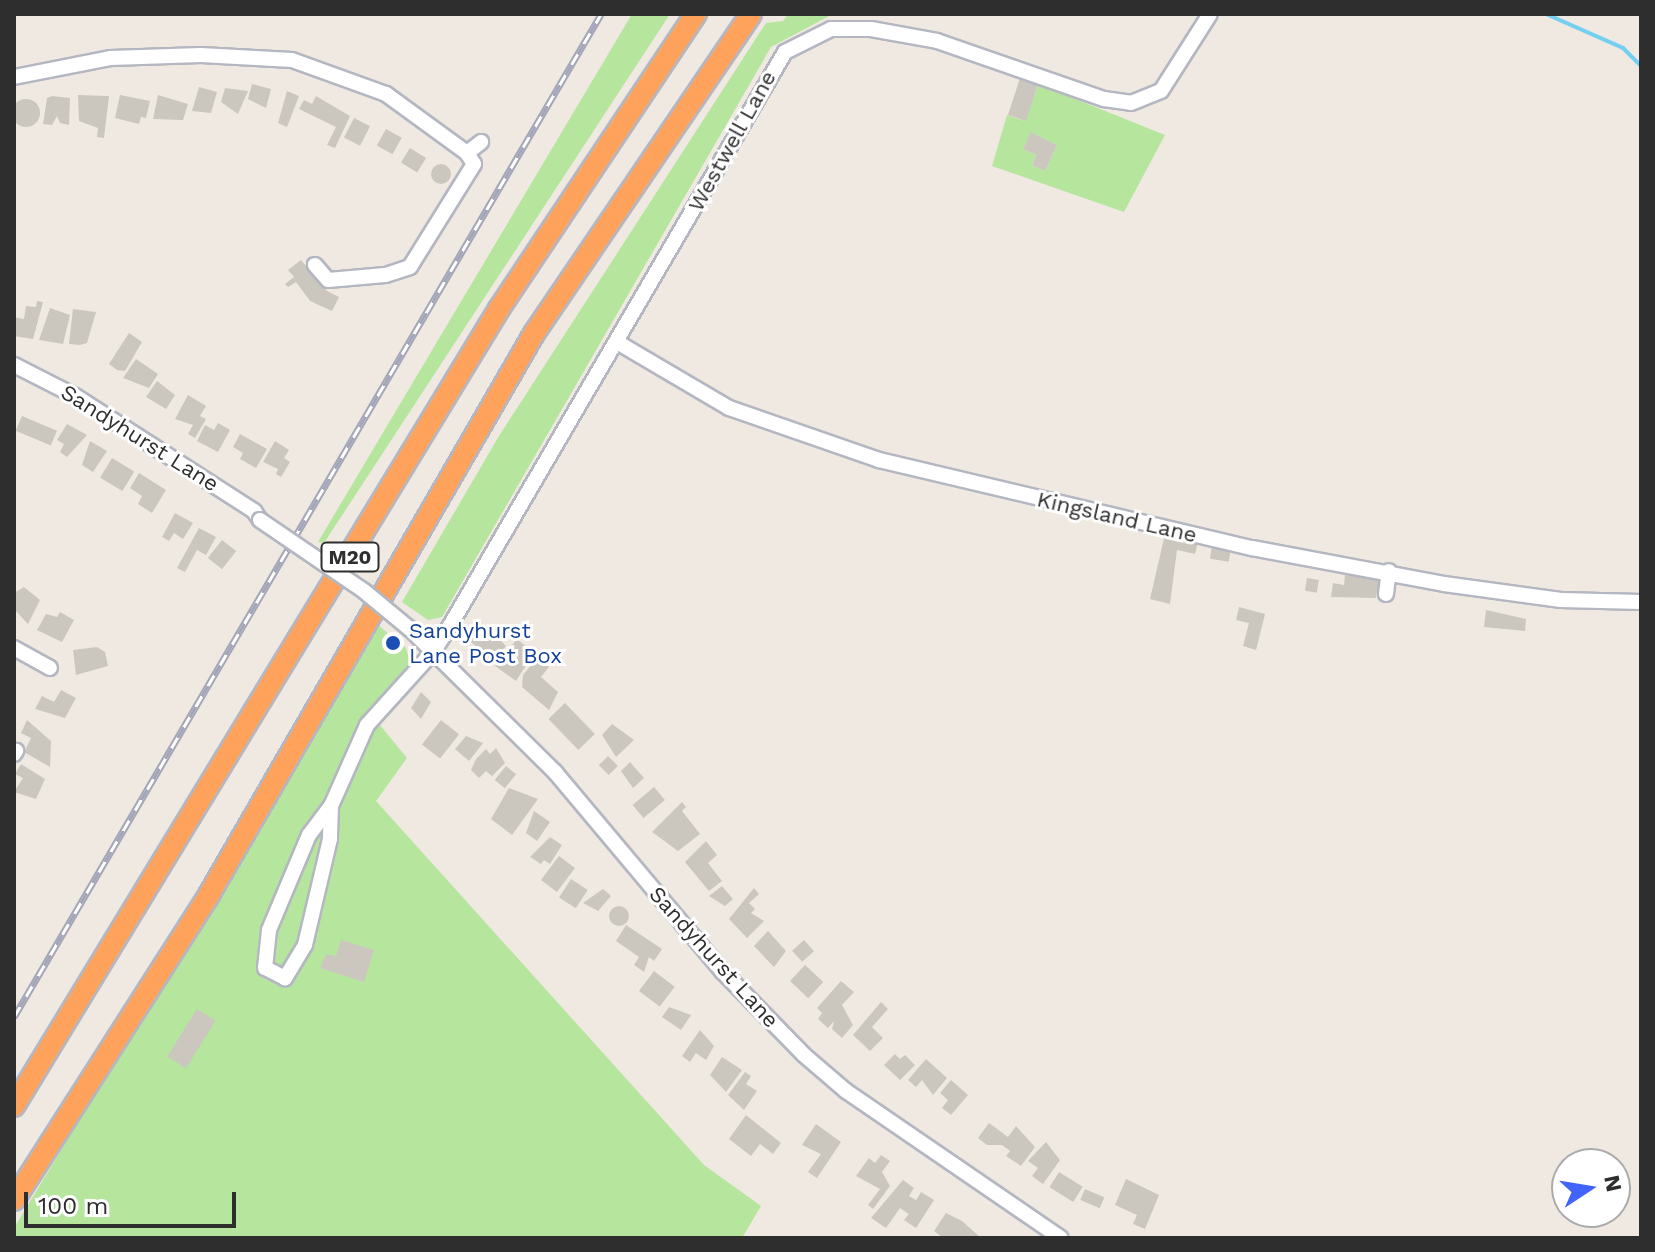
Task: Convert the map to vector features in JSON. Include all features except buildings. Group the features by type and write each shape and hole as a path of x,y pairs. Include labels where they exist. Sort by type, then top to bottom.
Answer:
{"highway":[{"name":"M20","path":"14,1106 499,309 696,14"},
{"name":"M20","path":"14,1200 210,893 535,332 751,14"}],"street":[{"name":"Westwell Lane","path":"331,806 367,725 433,652 617,342 770,70 809,36 851,28 937,41 1104,99 1131,103 1161,91 1210,14"},
{"path":"14,77 111,58 292,60 386,94 471,158"},
{"path":"315,265 328,280 385,275 410,267 481,142"},
{"name":"Kingsland Lane","path":"617,342 729,408 879,460 1252,548 1561,600 1641,602"},
{"name":"Sandyhurst Lane","path":"14,365 75,396 254,511 260,520 364,591 410,629 555,772 722,971 804,1055 846,1091 1061,1238"},
{"path":"1386,594 1389,571"},
{"path":"14,648 50,668"},
{"path":"331,806 330,839 305,945 285,978 265,968 269,930 309,835 331,806"}],"green space":[{"path":"632,14 670,14 324,543 318,542"},
{"path":"788,14 833,14 771,47 442,617 428,620 402,602 499,436 766,23 783,21"},
{"path":"1038,84 1165,135 1124,212 992,166 1007,115 1025,121","holes":["1031,133 1057,145 1045,171 1032,165 1036,155 1023,149"]},
{"path":"378,625 406,648 414,679 379,724 407,758 376,801 704,1165 761,1206 742,1238 14,1238 14,1228"}],"waterway":[{"path":"1497,14 1518,14"},
{"path":"1546,14 1623,48 1641,66"}],"railway":[{"path":"14,1017 601,14"}],"place":[{"name":"Sandyhurst Lane Post Box","path":"393,643"}]}
